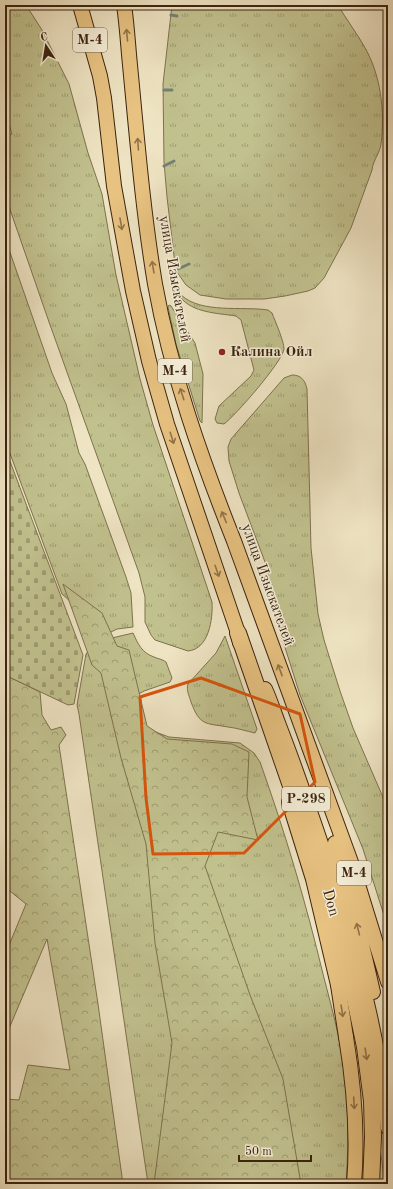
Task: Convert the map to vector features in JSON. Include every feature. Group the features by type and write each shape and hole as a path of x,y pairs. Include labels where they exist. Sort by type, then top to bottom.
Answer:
{"highway":[{"name":"Don","path":"238,633 325,884 350,975 365,1048 372,1100 373,1137 371,1184"}],"main road":[{"name":"М-4","path":"80,5 100,76 114,186 133,291 149,361 167,424 238,633"},
{"name":"улица Изыскателей","path":"124,5 135,102 141,182 156,285 167,341 196,440 293,707"},
{"path":"238,633 250,690 313,880 338,985 353,1092 356,1140 354,1184"},
{"name":"Р-298","path":"238,633 267,693 323,848 339,900 376,1045 388,1128"},
{"name":"М-4","path":"293,707 316,765 352,865 388,982"},
{"name":"Р-298","path":"293,707 353,906 380,1025 388,1070"}],"highlighted area":[{"path":"201,678 300,714 315,782 244,853 153,854 146,798 140,697"}],"green space":[{"path":"5,5 26,5 42,30 69,84 88,153 102,194 116,275 140,379 153,425 212,602 212,617 208,632 201,645 195,649 188,651 155,640 145,622 145,597 139,573 5,195 5,136 12,134 5,111"},
{"path":"172,5 338,5 370,57 378,81 382,106 382,132 380,147 351,228 324,278 315,288 285,296 264,299 226,299 200,295 186,285 177,272 164,162 163,84"},
{"path":"5,238 52,373 66,404 79,453 85,464 126,577 131,593 133,627 117,629 107,634 62,594 5,440"},
{"path":"181,295 200,305 211,307 268,310 272,313 284,345 282,355 276,365 248,400 224,424 217,423 215,419 219,406 251,376 254,370 241,320 236,316 213,313 198,309 185,302 180,297"},
{"path":"169,305 195,343 203,374 202,423 200,421 176,344 168,307"},
{"path":"292,375 298,376 302,379 307,389 311,548 318,614 324,640 340,691 353,728 382,795 388,814 388,928 363,849 300,695 277,622 268,587 268,570 239,493 229,461 228,447 231,439 284,378"},
{"path":"5,448 83,655 74,704 68,705 5,675"},
{"path":"63,584 102,613 117,646 129,650 147,726 167,739 232,744 249,752 247,797 258,840 218,832 205,866 250,995 283,1079 301,1184 154,1184 172,1043 155,943 146,844 121,758 101,673 92,665"},
{"path":"133,633 143,651 166,662 172,678 170,682 144,691 135,696 112,638"},
{"path":"225,636 257,729 255,733 204,722 197,715 191,702 187,688 188,684 216,653"},
{"path":"94,644 145,728 169,737 240,743 254,753 260,762 302,894 338,1032 345,1075 348,1113 346,1184 148,1184 77,705 86,654"},
{"path":"5,675 40,692 42,715 51,730 61,727 66,735 59,745 98,1004 123,1184 5,1184 5,1099 19,1100 28,1065 70,1070 47,939 5,1038 5,955 26,904 5,887"},
{"path":"380,1148 385,1184 378,1184"}],"waterway":[{"path":"171,15 177,16"},
{"path":"164,90 172,90"},
{"path":"164,166 174,161"},
{"path":"178,269 189,264"}],"place":[{"name":"Калина Ойл","path":"222,352"}]}
